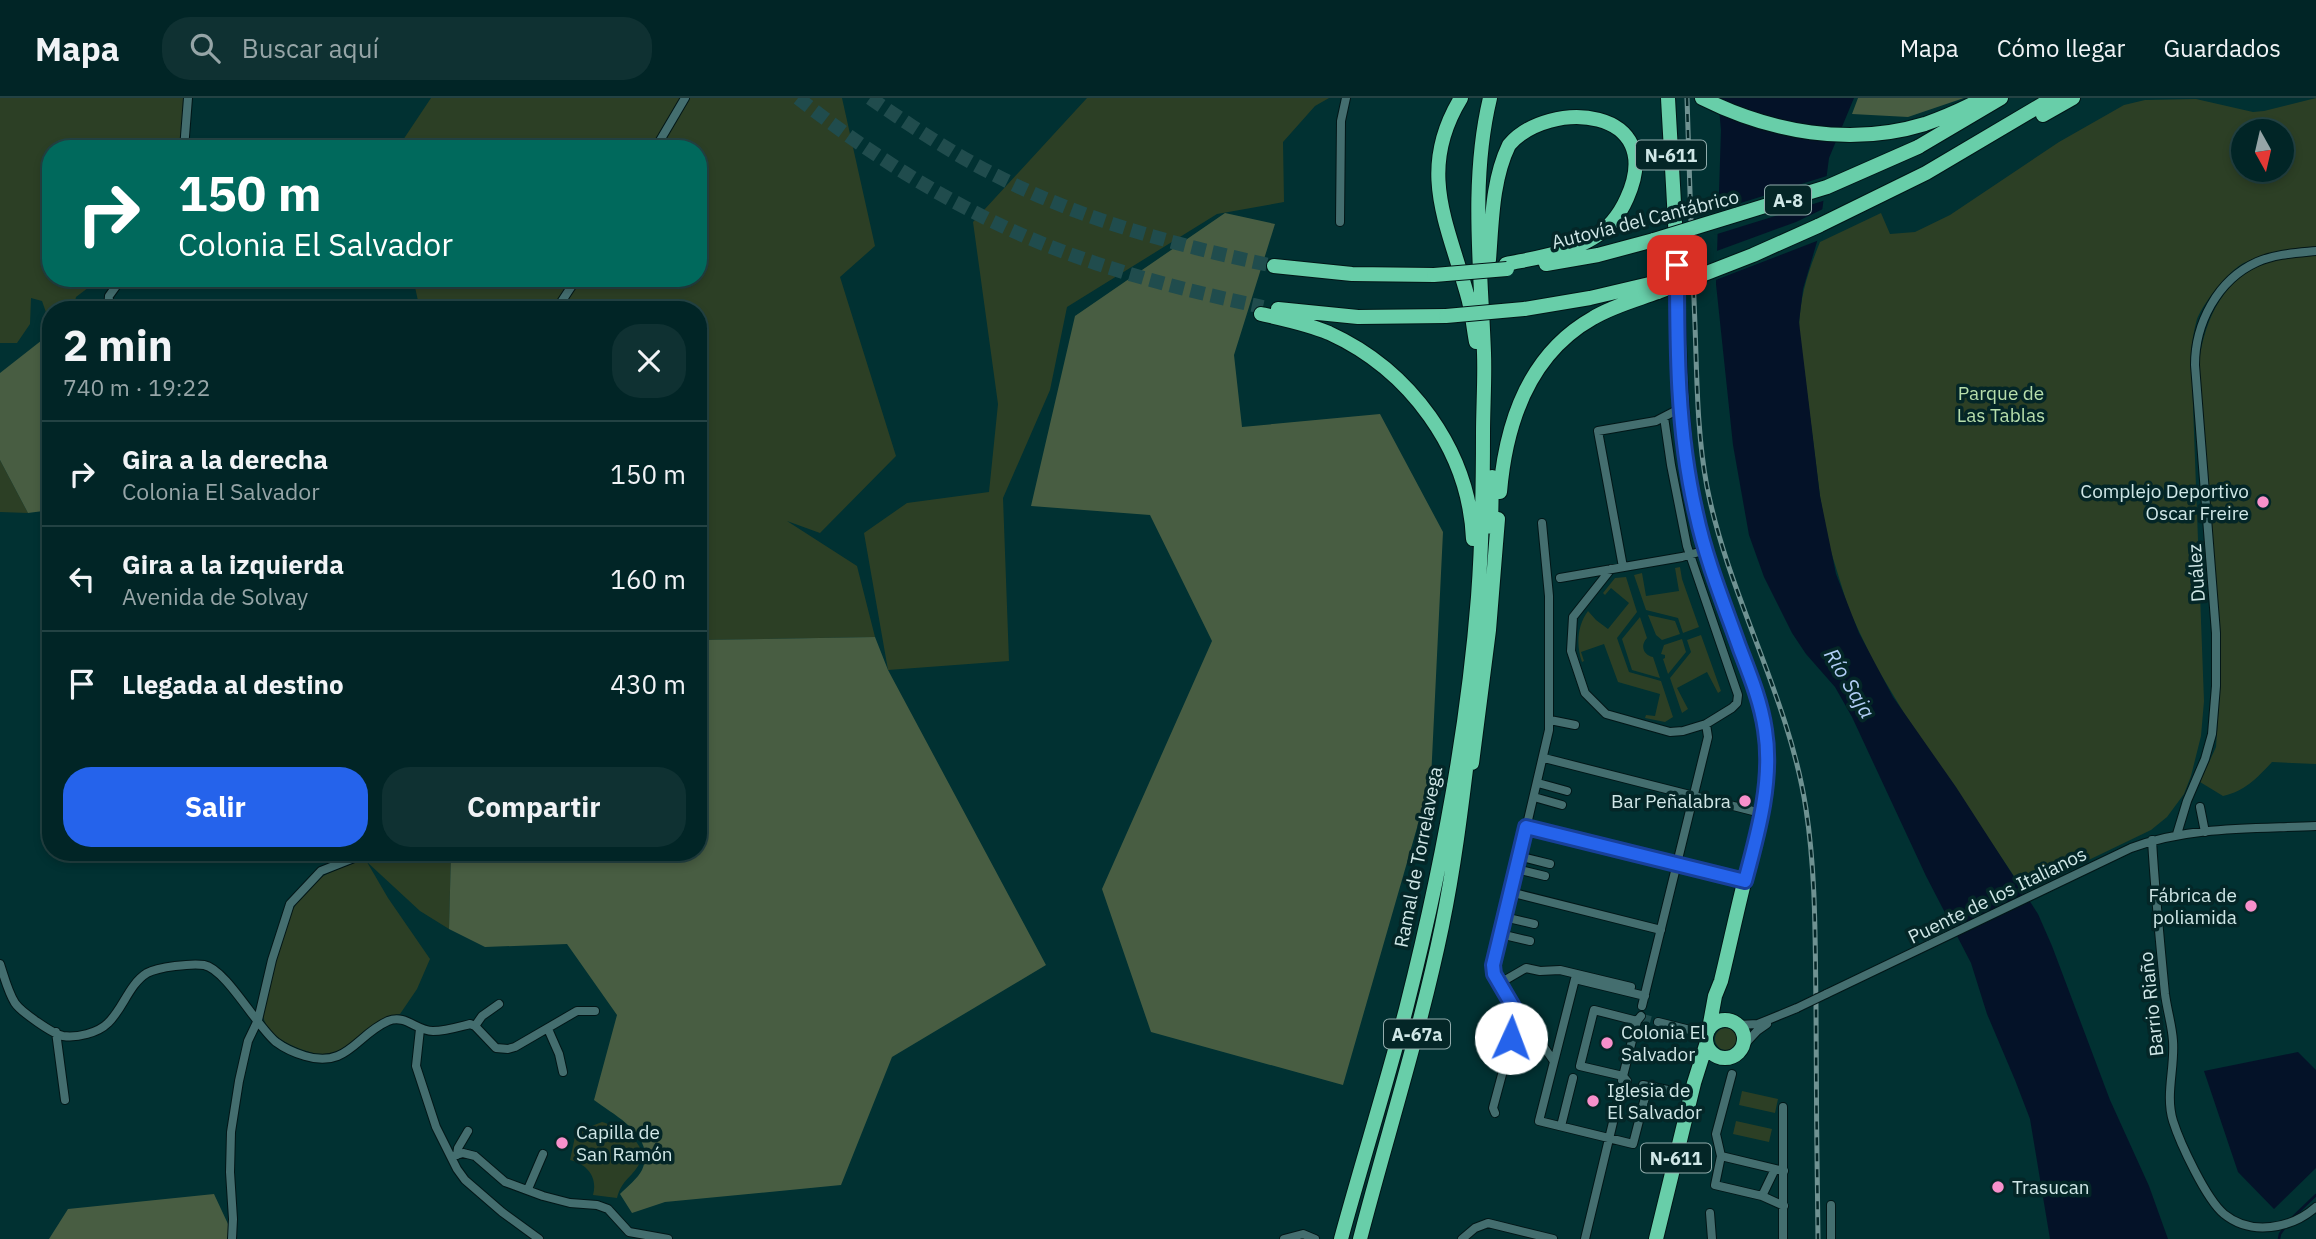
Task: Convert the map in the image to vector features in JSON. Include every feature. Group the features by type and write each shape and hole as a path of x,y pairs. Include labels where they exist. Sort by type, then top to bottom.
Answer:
{"highway":[{"path":"1461,98 1441,146 1438,189 1469,298 1483,413"},
{"path":"1483,413 1485,386 1479,208 1483,136 1490,98"},
{"path":"1489,260 1486,177 1499,98"},
{"name":"N-611","path":"1656,1239 1761,813 1767,761 1765,730 1754,686 1706,550 1689,483 1681,408 1668,98"},
{"path":"1702,98 1753,120 1808,132 1852,134 1914,127 1984,98"},
{"name":"Autovía del Cantábrico","path":"1275,267 1352,274 1434,275 1574,260 1654,240 1814,191 1918,147 2001,98"},
{"name":"A-8","path":"1658,287 1723,267 1818,226 1926,173 2053,98"},
{"path":"1926,173 2012,132 2073,98"},
{"path":"1489,260 1495,192 1504,156 1523,123 1544,107"},
{"path":"1506,267 1578,245 1604,230 1617,215 1630,191 1635,153 1629,131 1608,108"},
{"name":"Ramal de Torrelavega","path":"1361,1233 1421,1018 1459,837 1484,625 1492,502 1493,388 1489,260"},
{"path":"1426,921 1456,743 1471,620 1474,552 1465,488 1449,447 1438,428 1426,410 1399,381 1361,351 1328,333 1262,310 1344,317 1446,316 1524,309 1658,287"},
{"path":"1459,837 1467,801 1489,630 1503,463 1518,407 1538,368 1567,336 1601,313 1658,287"},
{"name":"Ramal de Torrelavega","path":"1343,1232 1406,1010 1454,782 1465,714 1478,598 1483,413"},
{"name":"N-611","path":"1721,981 1721,999 1745,1037 1744,1045"},
{"path":"1724,1059 1713,1055 1707,1037 1716,1022 1734,1023"},
{"path":"1693,1089 1724,1059 1736,1055 1744,1045"}],"street":[{"path":"185,140 188,98"},
{"path":"660,140 685,98"},
{"path":"1340,222 1341,121 1346,98"},
{"name":"Duález","path":"2177,834 2212,734 2216,686 2216,633 2195,365 2197,338 2207,310 2238,274 2256,263 2274,257 2316,251"},
{"path":"1623,566 1598,431 1656,421 1681,408"},
{"path":"1611,569 1573,617 1571,651 1585,693 1606,715 1670,732 1683,732 1706,724 1735,706 1738,698 1690,556 1673,478 1664,417"},
{"path":"1542,523 1549,596 1550,720 1544,758 1493,965 1494,974 1525,1027 1535,1034 1553,1060"},
{"path":"1560,578 1690,556 1706,550"},
{"path":"1550,720 1575,725"},
{"path":"1641,1016 1594,1010 1580,1066 1624,1080 1641,1016 1708,737 1706,724"},
{"path":"1544,758 1761,813"},
{"path":"1538,783 1567,791"},
{"path":"1534,797 1562,804"},
{"path":"2200,807 2205,832"},
{"name":"Puente de los Italianos","path":"1775,1019 2131,848 2177,834 2316,826"},
{"path":"1526,827 1745,881"},
{"name":"Barrio Riaño","path":"2152,841 2165,999 2174,1043 2170,1094 2173,1121 2207,1192 2222,1213 2238,1222 2266,1229 2288,1224 2306,1216 2316,1207"},
{"path":"1518,856 1550,864"},
{"path":"232,1239 229,1172 231,1132 243,1061 248,1041 258,1020 272,960 290,904 321,870 349,861"},
{"path":"1516,869 1545,876"},
{"path":"1510,892 1661,930"},
{"path":"1504,916 1534,924"},
{"path":"1500,934 1530,941"},
{"path":"0,964 16,1004 33,1019 62,1036 97,1031 107,1025 123,1006 136,983 148,973 161,968 205,965 218,971 277,1043 306,1056 326,1059 346,1053 386,1022 396,1019 403,1019 420,1030 434,1031 470,1024 491,1044 502,1050 548,1030 577,1011 595,1011"},
{"path":"1500,983 1526,968 1540,971 1559,970 1645,993"},
{"path":"1645,993 1575,979 1539,1121 1633,1143 1645,1085 1693,1089"},
{"path":"475,1026 482,1016 499,1004"},
{"path":"1495,1113 1493,1108 1518,1015"},
{"path":"1734,1023 1758,1024 1775,1019"},
{"path":"1744,1045 1757,1031 1775,1019"},
{"path":"1658,1022 1695,1031 1707,1037"},
{"path":"420,1030 416,1066 442,1142 455,1155"},
{"path":"548,1030 559,1054 563,1072"},
{"path":"56,1032 65,1100"},
{"path":"1561,1126 1575,1071"},
{"path":"1732,1073 1716,1135 1721,1156 1715,1185 1762,1196 1784,1206"},
{"path":"1585,1239 1620,1093"},
{"path":"1783,1107 1779,1170 1784,1206 1783,1239"},
{"path":"468,1131 455,1155 457,1169 465,1180 502,1212 539,1239"},
{"path":"455,1155 463,1153 475,1156 498,1178 528,1189 560,1200 608,1209 629,1232 668,1239"},
{"path":"528,1189 543,1154"},
{"path":"1721,1156 1779,1170"},
{"path":"1762,1196 1779,1170"},
{"path":"1831,1205 1831,1239"},
{"path":"1710,1213 1712,1239"},
{"path":"1462,1239 1475,1228 1488,1223 1553,1239"},
{"path":"1284,1239 1303,1234 1314,1239"}],"green space":[{"path":"0,98 186,98 182,140 42,140 42,287 89,287 76,297 75,301 42,301 31,298 30,324 17,343 0,343"},
{"path":"431,98 842,98 875,246 840,277 896,456 820,533 787,521 857,566 875,637 707,640 707,301 418,301 415,287 707,287 707,140 403,140"},
{"path":"1087,98 1329,98 1315,106 1283,142 1284,202 1217,214 1067,307 1050,390 1003,498 1009,661 888,670 864,533 907,503 989,492 998,404 973,222"},
{"path":"1858,98 1964,98 1908,117 1852,114"},
{"name":"Parque de Las Tablas","path":"2316,98 2316,247 2272,254 2239,266 2211,295 2200,312 2195,327 2191,352 2204,701 2201,736 2191,776 2184,794 2167,817 2151,830 2024,891 1904,713 1874,663 1849,610 1828,542 1799,329 1808,274 1820,242 1881,213 1890,234 1915,232 1950,215 2059,142 2124,105 2145,100 2196,99 2253,112"},
{"path":"1225,213 1275,224 1234,355 1242,427 1380,414 1443,532 1431,779 1343,1085 1151,1032 1102,889 1212,641 1150,515 1031,506 1075,316"},
{"name":"Complejo Deportivo Oscar Freire","path":"2316,254 2316,764 2272,762 2244,788 2223,796 2200,782 2216,747 2220,642 2199,362 2212,314 2230,287 2242,276 2272,261"},
{"path":"42,340 42,511 28,513 0,460 0,373"},
{"path":"0,460 28,513 0,512"},
{"path":"1680,567 1699,627 1683,633 1678,618 1646,610 1634,575 1642,573 1646,596 1679,591 1675,568"},
{"path":"1626,577 1637,612 1617,638 1629,672 1661,681 1673,717 1665,722 1645,718 1646,715 1655,716 1660,694 1618,682 1604,644 1581,652 1582,662 1580,656 1578,642 1584,617 1588,611 1608,629 1629,603 1611,588 1605,595 1603,593 1615,578"},
{"path":"1648,615 1675,621 1680,634 1662,640 1656,635"},
{"path":"1640,617 1647,638 1644,649 1653,657 1660,678 1632,670 1622,639"},
{"path":"1701,635 1721,691 1718,693 1707,672 1677,688 1688,709 1682,713 1670,678 1691,652 1687,640"},
{"path":"875,637 888,670 1046,965 892,1057 841,1185 665,1202 632,1213 620,1194 642,1170 644,1147 632,1128 594,1100 617,1015 567,944 485,947 449,929 451,861 707,861 707,640"},
{"path":"1682,639 1686,652 1668,674 1663,659 1665,655 1661,654 1664,645"},
{"path":"359,861 451,861 449,929 420,911 367,862 430,959 417,989 400,1014 387,1018 338,1051 318,1054 289,1044 275,1035 265,1023 262,1012 275,958 296,904 307,889 327,874"},
{"path":"1726,1028 1734,1031 1737,1039 1734,1047 1726,1050 1718,1047 1715,1039 1718,1031"},
{"path":"1742,1091 1778,1099 1775,1113 1739,1105"},
{"path":"1736,1121 1772,1129 1769,1142 1733,1134"},
{"path":"602,1122 625,1132 638,1144 641,1151 638,1166 623,1184 617,1198 593,1195 594,1182 590,1172 570,1160 576,1132"},
{"path":"214,1194 235,1239 49,1239 68,1209"}],"water":[{"name":"Río Saja","path":"1718,98 1854,98 1829,158 1819,235 1803,289 1799,322 1820,496 1836,574 1859,633 1893,697 1956,787 2038,914 2110,1100 2149,1186 2168,1239 2050,1239 2030,1119 1987,1014 1971,963 1926,876 1852,717 1835,687 1806,654 1792,633 1764,577 1749,535 1733,445 1716,284 1721,130"},
{"path":"2298,1052 2316,1070 2316,1168 2274,1209 2238,1172 2204,1071"}],"pier":[{"path":"1830,175 1826,200 1714,235 1715,211"},
{"path":"1825,208 1822,239 1713,281 1714,252 1796,222"}],"waterway":[{"path":"2291,1219 2316,1195"},
{"path":"2279,1239 2285,1227"}],"tunnel":[{"path":"798,98 909,176 968,209 1029,238 1144,278 1263,307"},
{"path":"870,98 964,158 1030,192 1098,219 1168,241 1274,266"},
{"path":"1643,1018 1658,1022"}],"railway":[{"path":"1687,98 1698,406 1707,487 1729,568 1786,727 1798,768 1809,833 1815,932 1818,1239"}],"place":[{"name":"Complejo Deportivo Oscar Freire","path":"2263,502"},
{"name":"Bar Peñalabra","path":"1745,801"},
{"name":"Fábrica de poliamida","path":"2251,906"},
{"name":"Colonia El Salvador","path":"1607,1043"},
{"name":"Iglesia de El Salvador","path":"1593,1101"},
{"name":"Capilla de San Ramón","path":"562,1143"},
{"name":"Trasucan","path":"1998,1187"}],"route":[{"path":"1511,1038 1518,1015 1494,974 1493,965 1526,827 1745,881 1754,848 1765,789 1765,730 1754,686 1716,585 1689,483 1681,424 1677,265"}]}
